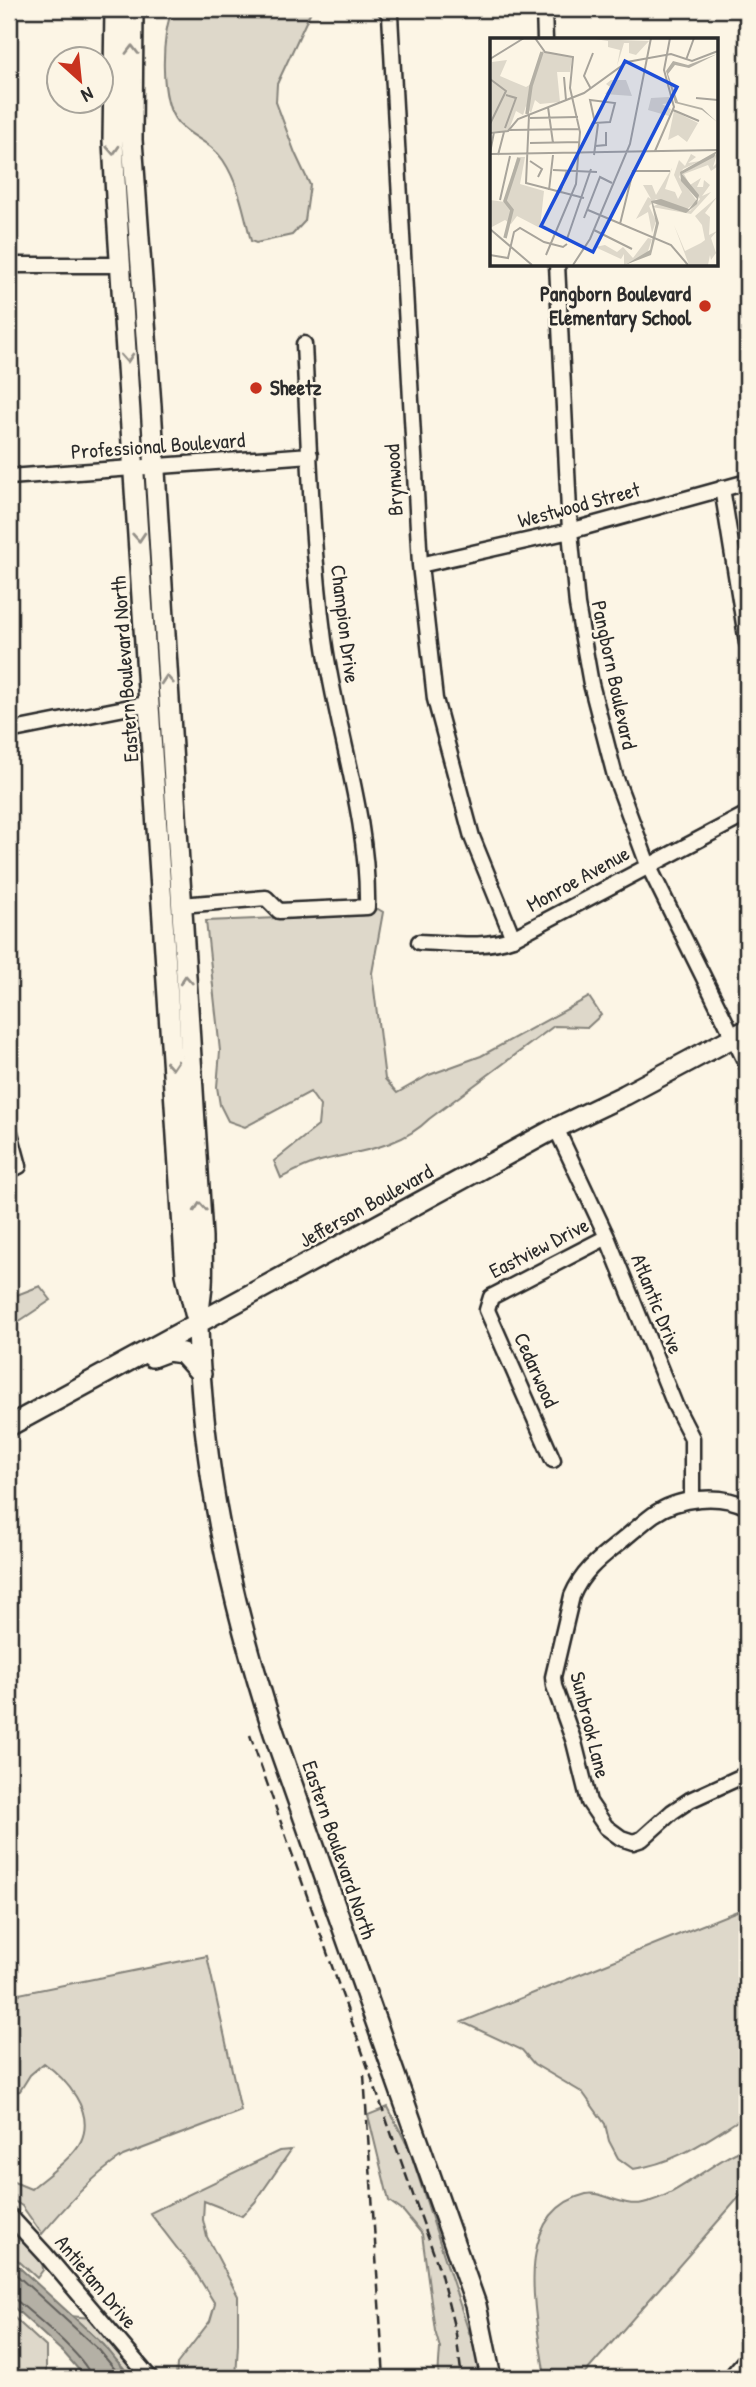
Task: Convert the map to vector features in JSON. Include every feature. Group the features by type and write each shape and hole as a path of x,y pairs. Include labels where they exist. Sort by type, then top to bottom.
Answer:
{"main road":[{"name":"Eastern Boulevard North","path":"114,9 113,141 121,265 144,468 176,822 202,1237 198,1324 201,1374 208,1458 220,1536 234,1602 254,1671 476,2305 491,2378"},
{"name":"Eastern Boulevard North","path":"133,9 132,140 147,370 144,468 150,704 186,1283 198,1324"},
{"path":"132,140 127,195 128,248 121,265 131,277 132,298 147,370"},
{"path":"150,704 158,708 163,719 168,800 176,822"},
{"path":"156,808 166,825 171,894 174,901 181,905"},
{"name":"Jefferson Boulevard","path":"9,1426 556,1128 625,1095 741,1033"},
{"path":"202,1237 208,1282 216,1292 229,1296 274,1283"},
{"path":"106,1375 168,1350 182,1353 201,1374"}],"street":[{"name":"Brynwood","path":"385,9 390,15 420,565 435,699 472,837 513,938"},
{"path":"544,9 545,38"},
{"path":"9,265 121,265"},
{"name":"Pangborn Boulevard","path":"557,266 570,531 577,605 591,684 615,776 648,865 741,1033 747,1065"},
{"name":"Champion Drive","path":"181,905 266,898 279,911 366,907 364,853 324,641 317,579 304,344"},
{"name":"Professional Boulevard","path":"9,477 310,456"},
{"name":"Westwood Street","path":"420,565 570,531 747,482"},
{"path":"722,488 747,643"},
{"path":"9,731 150,704"},
{"name":"Monroe Avenue","path":"419,942 481,946 513,938 747,814"},
{"name":"Atlantic Drive","path":"556,1128 607,1237 675,1405 692,1438 692,1500"},
{"path":"9,1129 14,1168"},
{"name":"Eastview Drive","path":"491,1297 607,1237"},
{"name":"Cedarwood","path":"491,1297 487,1310 553,1460"},
{"name":"Sunbrook Lane","path":"747,1507 729,1499 692,1500 654,1514 583,1576 572,1596 554,1666 554,1686 575,1742 589,1802 606,1827 621,1838 633,1842 642,1839 690,1800 747,1774"},
{"name":"Antietam Drive","path":"9,2215 150,2378"},
{"path":"730,2378 747,2358"}],"shaded area":[{"path":"173,9 312,9 277,84 276,102 310,185 305,221 292,235 256,243 251,241 229,169 213,149 183,128 172,113 165,84 164,50"},
{"path":"378,909 383,912 372,973 385,1079 397,1093 429,1075 481,1056 589,997 601,1015 588,1027 554,1026 404,1137 376,1148 312,1164 281,1178 274,1161 318,1126 320,1106 310,1092 245,1127 228,1121 220,1105 217,1087 220,1051 206,921 304,917"},
{"path":"40,1286 51,1300 15,1324 13,1337 9,1340 9,1298"},
{"path":"747,1907 747,2115 679,2155 633,2169 618,2158 609,2141 605,2124 583,2093 534,2064 522,2050 462,2022"},
{"path":"207,1956 241,2111 123,2156 90,2182 42,2234 22,2206 9,2198 9,2180 31,2189 51,2173 81,2141 84,2118 69,2087 44,2063 30,2075 20,2091 9,2094 9,1996"},
{"path":"388,2107 410,2151 479,2363 476,2378 438,2378 440,2348 435,2331 422,2234 404,2212 389,2201 368,2115"},
{"path":"747,2148 747,2188 581,2378 545,2378 534,2301 534,2272 537,2246 546,2223 562,2205 586,2194 598,2194 635,2204 657,2199"},
{"path":"291,2150 242,2216 204,2201 203,2220 207,2237 238,2296 236,2378 176,2378 177,2364 210,2321 215,2304 196,2273 150,2213 279,2151"},
{"path":"9,2229 41,2250 43,2270 37,2278 9,2252"},
{"path":"9,2313 46,2347 46,2378 9,2378"},
{"path":"70,2316 91,2318 143,2378 131,2378"}],"water":[{"path":"9,2258 104,2345 131,2378 86,2378 64,2353 9,2303"}],"railway":[{"path":"250,1735 440,2271 456,2334 462,2378"},
{"path":"364,2075 384,2378"}],"place":[{"name":"Pangborn Boulevard Elementary School","path":"705,306"},
{"name":"Sheetz","path":"256,388"}]}
